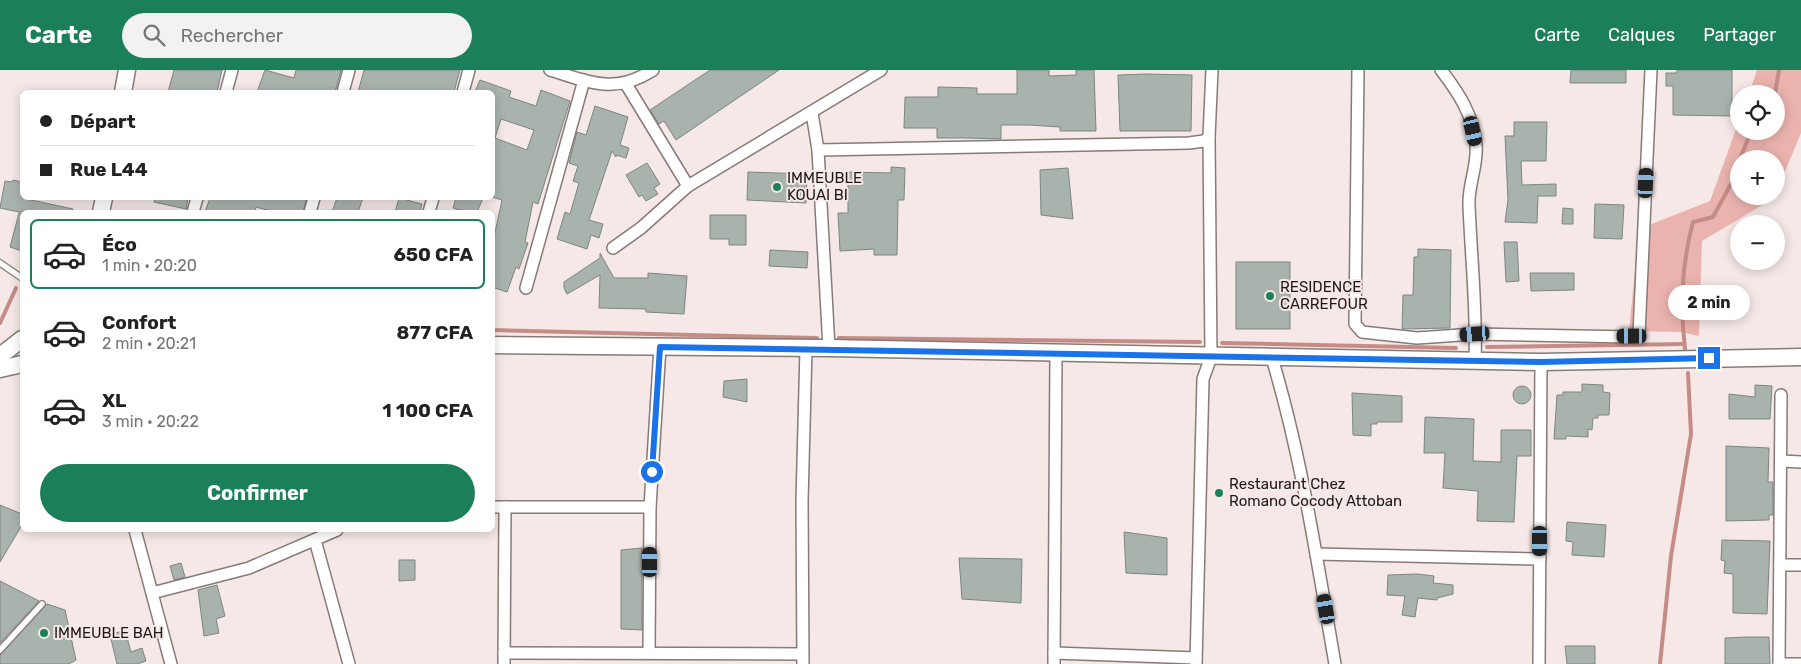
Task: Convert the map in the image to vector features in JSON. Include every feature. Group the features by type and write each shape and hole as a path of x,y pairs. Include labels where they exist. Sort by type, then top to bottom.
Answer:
{"street":[{"path":"123,90 127,70"},
{"path":"227,90 232,70"},
{"path":"344,90 350,70"},
{"path":"463,90 469,70"},
{"path":"550,70 611,86 638,80 653,70"},
{"path":"613,248 646,224 688,186 881,70"},
{"path":"1056,352 1054,659 1196,661 1202,379 1211,357 1209,137 1212,70"},
{"path":"1358,70 1354,320 1356,328 1362,332 1417,338 1475,334 1632,336 1639,334 1652,70"},
{"path":"1441,70 1461,96 1470,118 1476,145 1469,203 1475,361"},
{"path":"526,288 584,80"},
{"path":"626,84 688,186"},
{"path":"812,113 818,150 828,348"},
{"path":"818,150 1189,143 1204,141 1209,137"},
{"path":"0,356 20,341"},
{"path":"495,345 828,348 1541,362 1801,357"},
{"path":"649,653 650,507 660,347"},
{"path":"505,507 504,658 649,653 802,659 802,502 806,349"},
{"path":"1272,358 1288,411 1335,664"},
{"path":"1539,664 1541,362"},
{"path":"0,370 20,365"},
{"path":"1781,395 1779,664 1801,664"},
{"path":"1782,461 1801,462"},
{"path":"495,507 650,507"},
{"path":"136,532 171,664"},
{"path":"152,593 250,568 333,532"},
{"path":"315,540 348,664"},
{"path":"1316,554 1540,559"},
{"path":"1780,565 1801,565"}],"lane":[{"path":"0,263 20,277"},
{"path":"0,650 42,604"}],"shaded area":[{"path":"1757,70 1801,70 1801,133 1785,171 1785,150 1730,150 1730,205 1762,205 1746,215 1730,215 1730,224 1702,241 1699,336 1681,332 1629,331 1639,229 1710,201 1732,140 1785,140 1785,85 1752,85"}],"building":[{"path":"174,70 222,70 217,90 169,90"},
{"path":"265,70 294,78 296,70 341,70 336,90 258,90"},
{"path":"364,70 460,70 455,90 359,90"},
{"path":"710,70 779,70 676,140 664,121 659,124 650,110"},
{"path":"1017,70 1049,70 1049,76 1076,75 1076,70 1094,70 1096,131 1060,131 1060,127 1001,125 1001,139 937,138 937,128 904,128 905,97 938,97 938,87 977,88 977,94 1017,94"},
{"path":"1571,70 1626,70 1626,83 1570,83"},
{"path":"1677,70 1732,70 1730,116 1673,115 1673,86 1666,86 1666,73 1677,73"},
{"path":"1118,75 1192,75 1191,131 1120,131"},
{"path":"480,80 511,91 509,97 536,106 541,90 570,101 538,204 533,202 525,242 528,243 519,269 516,267 507,292 495,288 495,232 502,200 495,198 495,138 495,90 476,90","holes":["501,119 534,130 527,150 495,138"]},
{"path":"595,106 628,117 620,145 629,148 626,158 616,155 616,157 612,151 589,220 603,224 599,238 591,235 587,249 557,239 565,212 570,214 579,183 573,181 578,166 569,163 577,132 586,135"},
{"path":"1514,122 1547,122 1546,161 1521,161 1522,185 1556,184 1556,196 1538,196 1537,223 1505,222 1508,200 1505,136 1514,136"},
{"path":"647,163 660,184 654,188 658,194 646,201 642,195 639,197 626,175"},
{"path":"891,167 905,168 904,200 898,200 897,255 874,255 874,249 840,251 838,213 848,213 848,172 891,173"},
{"path":"1068,168 1073,219 1041,215 1040,170"},
{"name":"IMMEUBLE KOUAI BI","path":"748,172 807,174 806,203 747,200"},
{"path":"13,180 20,182 20,200 31,200 73,210 20,210 19,212 0,208 5,181 12,182"},
{"path":"154,200 188,200 186,209 154,202"},
{"path":"209,200 306,200 304,210 267,210 256,207 255,210 206,210"},
{"path":"336,200 362,200 359,210 333,210"},
{"path":"398,200 422,204 420,210 396,210"},
{"path":"455,200 482,200 478,210 453,208"},
{"path":"1595,204 1624,205 1622,239 1594,238"},
{"path":"1563,208 1573,209 1573,224 1562,224"},
{"path":"19,213 20,213 20,250 10,247"},
{"path":"710,215 746,215 746,245 729,245 729,239 710,239"},
{"path":"1504,242 1517,242 1519,281 1506,282"},
{"path":"1418,249 1451,250 1450,328 1402,329 1403,295 1413,295 1414,257 1418,257"},
{"path":"770,250 808,252 807,268 769,266"},
{"path":"600,253 614,278 648,278 648,273 687,276 684,314 646,312 646,309 599,308 600,275 567,294 564,282 600,258"},
{"name":"RESIDENCE CARREFOUR","path":"1236,262 1290,262 1290,329 1236,329"},
{"path":"1530,273 1574,273 1574,290 1531,291"},
{"path":"747,379 747,402 723,397 724,381"},
{"path":"1582,384 1603,385 1603,392 1610,393 1609,415 1598,415 1598,418 1593,418 1592,430 1588,429 1588,437 1566,436 1566,439 1554,439 1557,395 1563,395 1563,392 1582,392"},
{"path":"1755,385 1772,386 1770,419 1729,419 1729,394 1755,397"},
{"path":"1522,386 1528,389 1531,395 1528,401 1522,404 1516,401 1513,395 1516,389"},
{"path":"1352,393 1402,396 1402,422 1377,422 1377,424 1371,424 1371,436 1353,435"},
{"path":"1425,417 1474,419 1473,461 1501,462 1501,430 1531,430 1531,456 1517,456 1514,522 1477,521 1478,491 1443,488 1445,453 1424,453"},
{"path":"1726,446 1769,448 1768,482 1773,482 1773,515 1769,515 1769,520 1726,521"},
{"path":"0,505 20,513 20,528 0,562"},
{"path":"1567,522 1606,525 1604,557 1572,555 1573,542 1566,541"},
{"path":"1124,532 1167,538 1167,575 1126,573"},
{"path":"1722,540 1770,541 1767,614 1733,613 1733,574 1724,573 1725,561 1721,560"},
{"path":"642,548 642,630 621,629 621,550"},
{"path":"959,558 1022,559 1021,603 962,599"},
{"path":"399,560 415,560 415,580 399,581"},
{"path":"181,563 185,577 174,580 170,566"},
{"path":"1417,574 1434,576 1433,583 1453,585 1453,594 1437,598 1437,600 1418,598 1415,617 1402,615 1405,596 1387,595 1388,575"},
{"path":"0,581 39,601 0,643"},
{"path":"217,585 225,616 216,619 219,633 204,636 198,590"},
{"name":"IMMEUBLE BAH","path":"47,604 65,610 76,660 69,664 0,664 0,655"},
{"path":"125,630 131,652 142,648 146,661 137,664 117,664 110,635"},
{"path":"1769,637 1770,664 1725,664 1725,638"},
{"path":"1565,646 1595,646 1595,664 1567,664"}],"waterway":[{"path":"1776,85 1779,70"},
{"path":"1744,150 1747,140"},
{"path":"1685,349 1683,317 1684,269 1693,222 1713,217 1730,186"},
{"path":"0,323 16,288"},
{"path":"495,330 817,338"},
{"path":"839,338 1200,342"},
{"path":"1222,343 1456,348"},
{"path":"1487,347 1684,344"},
{"path":"1660,664 1671,556 1691,434 1688,373"}],"place":[{"name":"IMMEUBLE KOUAI BI","path":"777,187"},
{"name":"RESIDENCE CARREFOUR","path":"1270,296"},
{"name":"Restaurant Chez Romano Cocody Attoban","path":"1219,493"},
{"name":"IMMEUBLE BAH","path":"44,633"}],"route":[{"path":"652,472 660,347 828,348 1541,362 1709,358"}]}
